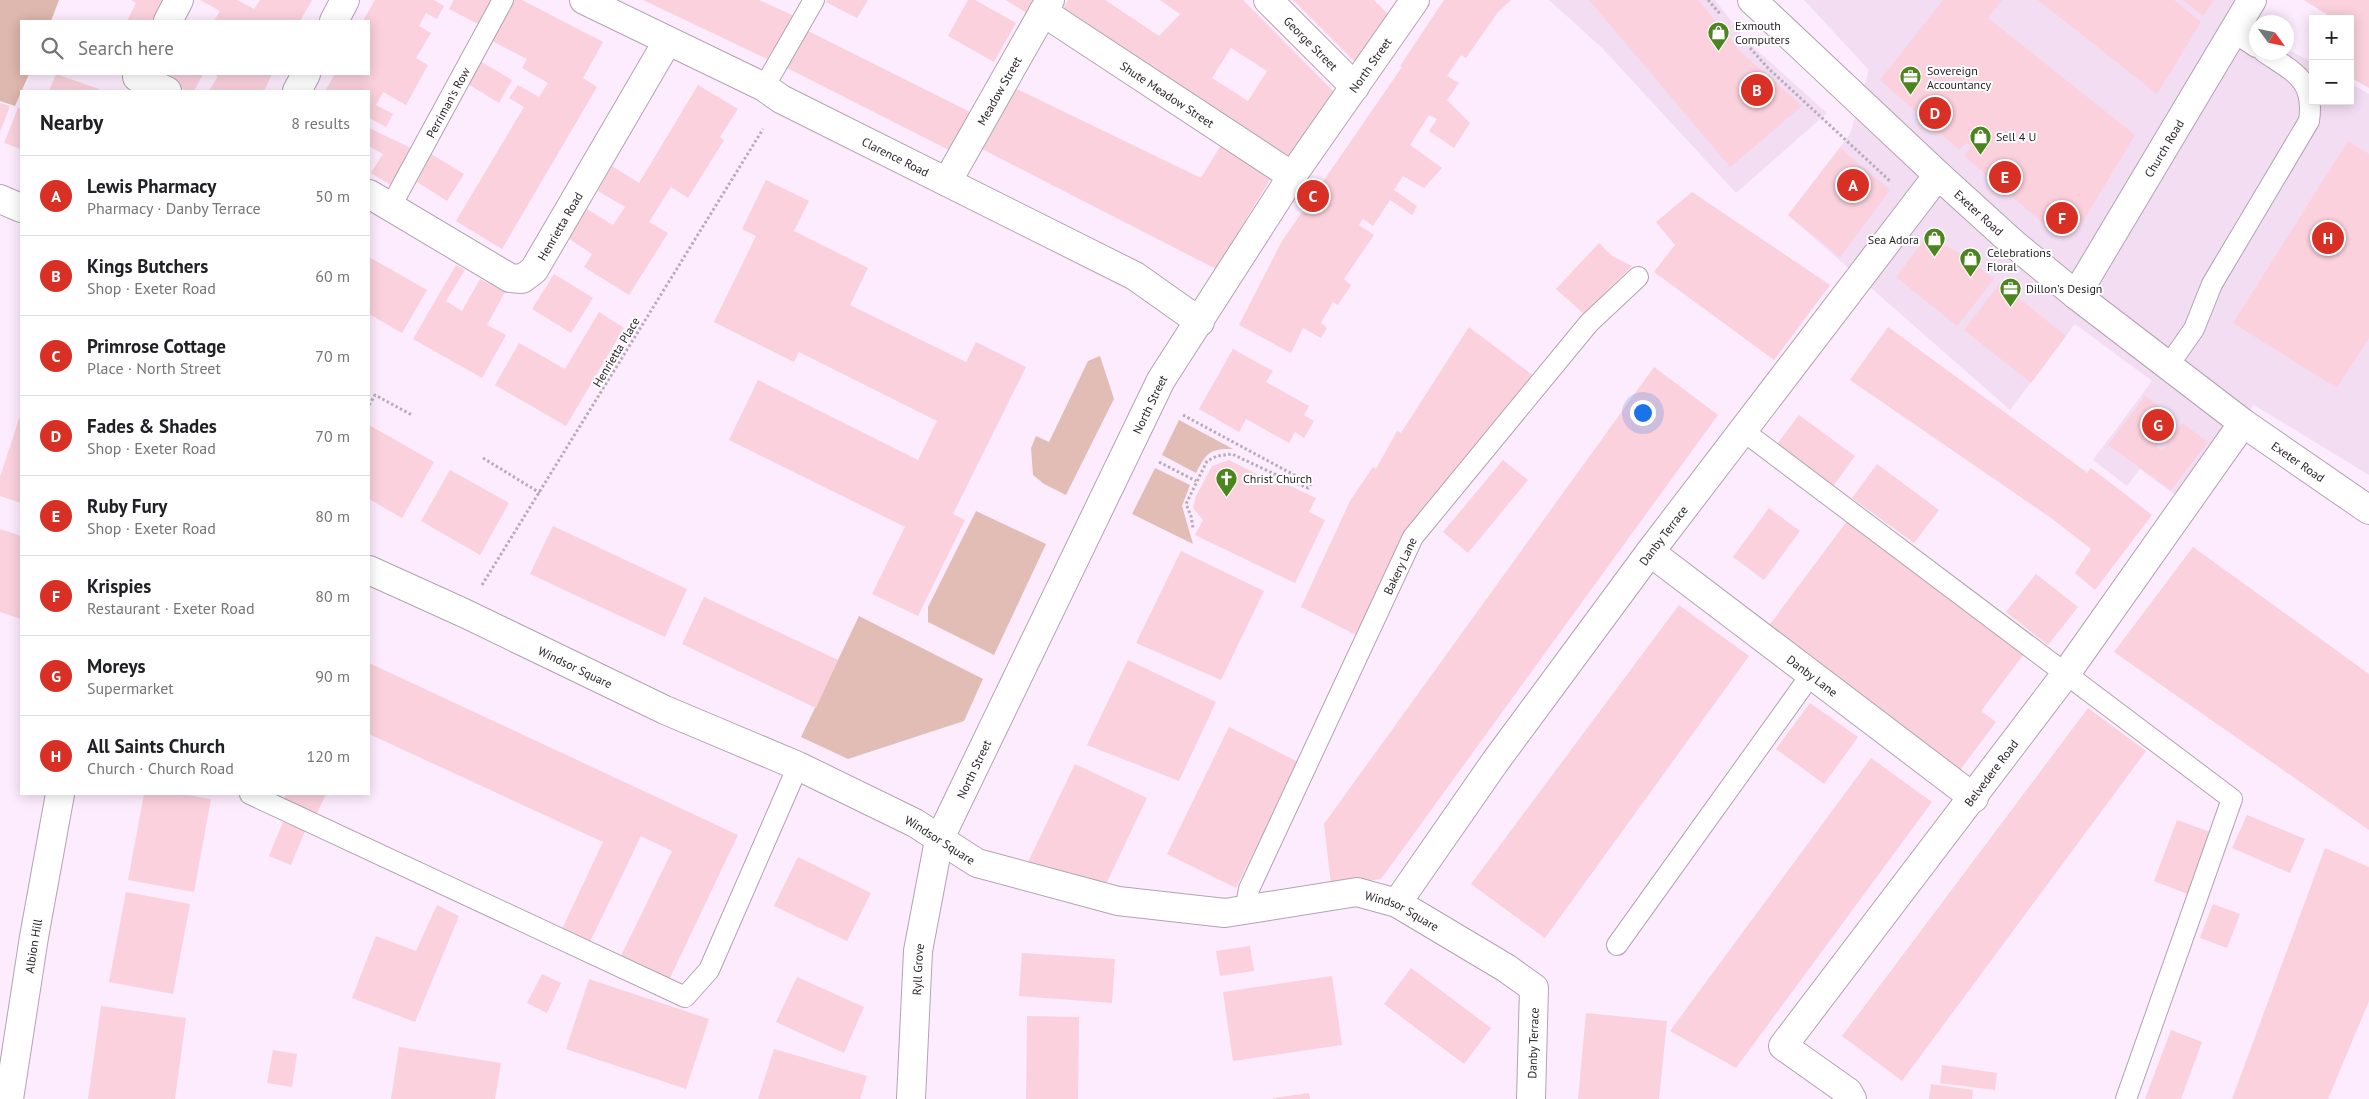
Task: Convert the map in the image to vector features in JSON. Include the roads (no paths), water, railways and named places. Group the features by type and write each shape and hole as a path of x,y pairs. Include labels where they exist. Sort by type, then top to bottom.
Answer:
{"street":[{"path":"169,20 180,0"},
{"path":"335,20 345,0"},
{"name":"Clarence Road","path":"584,0 1134,276 1200,322"},
{"name":"George Street","path":"1268,0 1355,86"},
{"name":"North Street","path":"939,840 1161,380 1292,176 1415,0"},
{"name":"Exeter Road","path":"1752,0 2014,244 2076,295 2243,423 2369,510"},
{"name":"Church Road","path":"2076,295 2252,0"},
{"name":"Shute Meadow Street","path":"1047,6 1292,176"},
{"name":"Meadow Street","path":"947,182 1047,6"},
{"name":"Henrietta Road","path":"380,200 510,278 522,278 534,270 667,42"},
{"path":"138,75 137,77 164,90"},
{"path":"298,90 305,75"},
{"name":"Danby Terrace","path":"1397,903 1495,762 1650,552 1938,175"},
{"path":"0,199 20,208"},
{"name":"Belvedere Road","path":"1852,1099 1848,1092 1783,1046 1974,798 2065,675 2243,423"},
{"name":"Danby Lane","path":"1650,552 1810,676 1974,798"},
{"name":"Windsor Square","path":"370,570 464,613 665,710 798,766 915,823 977,863 1118,900 1225,914 1357,892 1397,903 1506,968 1534,988"},
{"name":"Albion Hill","path":"8,1099 34,937 60,795"},
{"name":"Ryll Grove","path":"911,1099 918,951 939,840"},
{"name":"Danby Terrace","path":"1530,1099 1534,988"}],"lane":[{"name":"Perriman's Row","path":"380,200 503,0"},
{"path":"772,93 814,0"},
{"path":"2232,31 2249,42"},
{"path":"2168,366 2194,329 2212,284 2309,122 2311,103 2307,88 2295,73 2276,60"},
{"name":"Bakery Lane","path":"1245,910 1249,889 1413,537 1589,324 1638,277"},
{"path":"1742,430 2232,799 2126,1099"},
{"path":"1617,945 1810,676"},
{"path":"252,795 684,997 709,970 798,766"}],"place":[{"name":"Exmouth Computers","path":"1719,51"},
{"name":"Kings Butchers","path":"1757,90"},
{"name":"Sovereign Accountancy","path":"1911,96"},
{"name":"Fades & Shades","path":"1935,113"},
{"name":"Sell 4 U","path":"1980,155"},
{"name":"Ruby Fury","path":"2005,177"},
{"name":"Lewis Pharmacy","path":"1853,185"},
{"name":"Primrose Cottage","path":"1313,196"},
{"name":"Krispies","path":"2062,218"},
{"name":"All Saints Church","path":"2328,238"},
{"name":"Sea Adora","path":"1935,258"},
{"name":"Celebrations Floral","path":"1971,278"},
{"name":"Dillon's Design","path":"2010,307"},
{"name":"Moreys","path":"2158,425"},
{"name":"Christ Church","path":"1227,497"}]}
